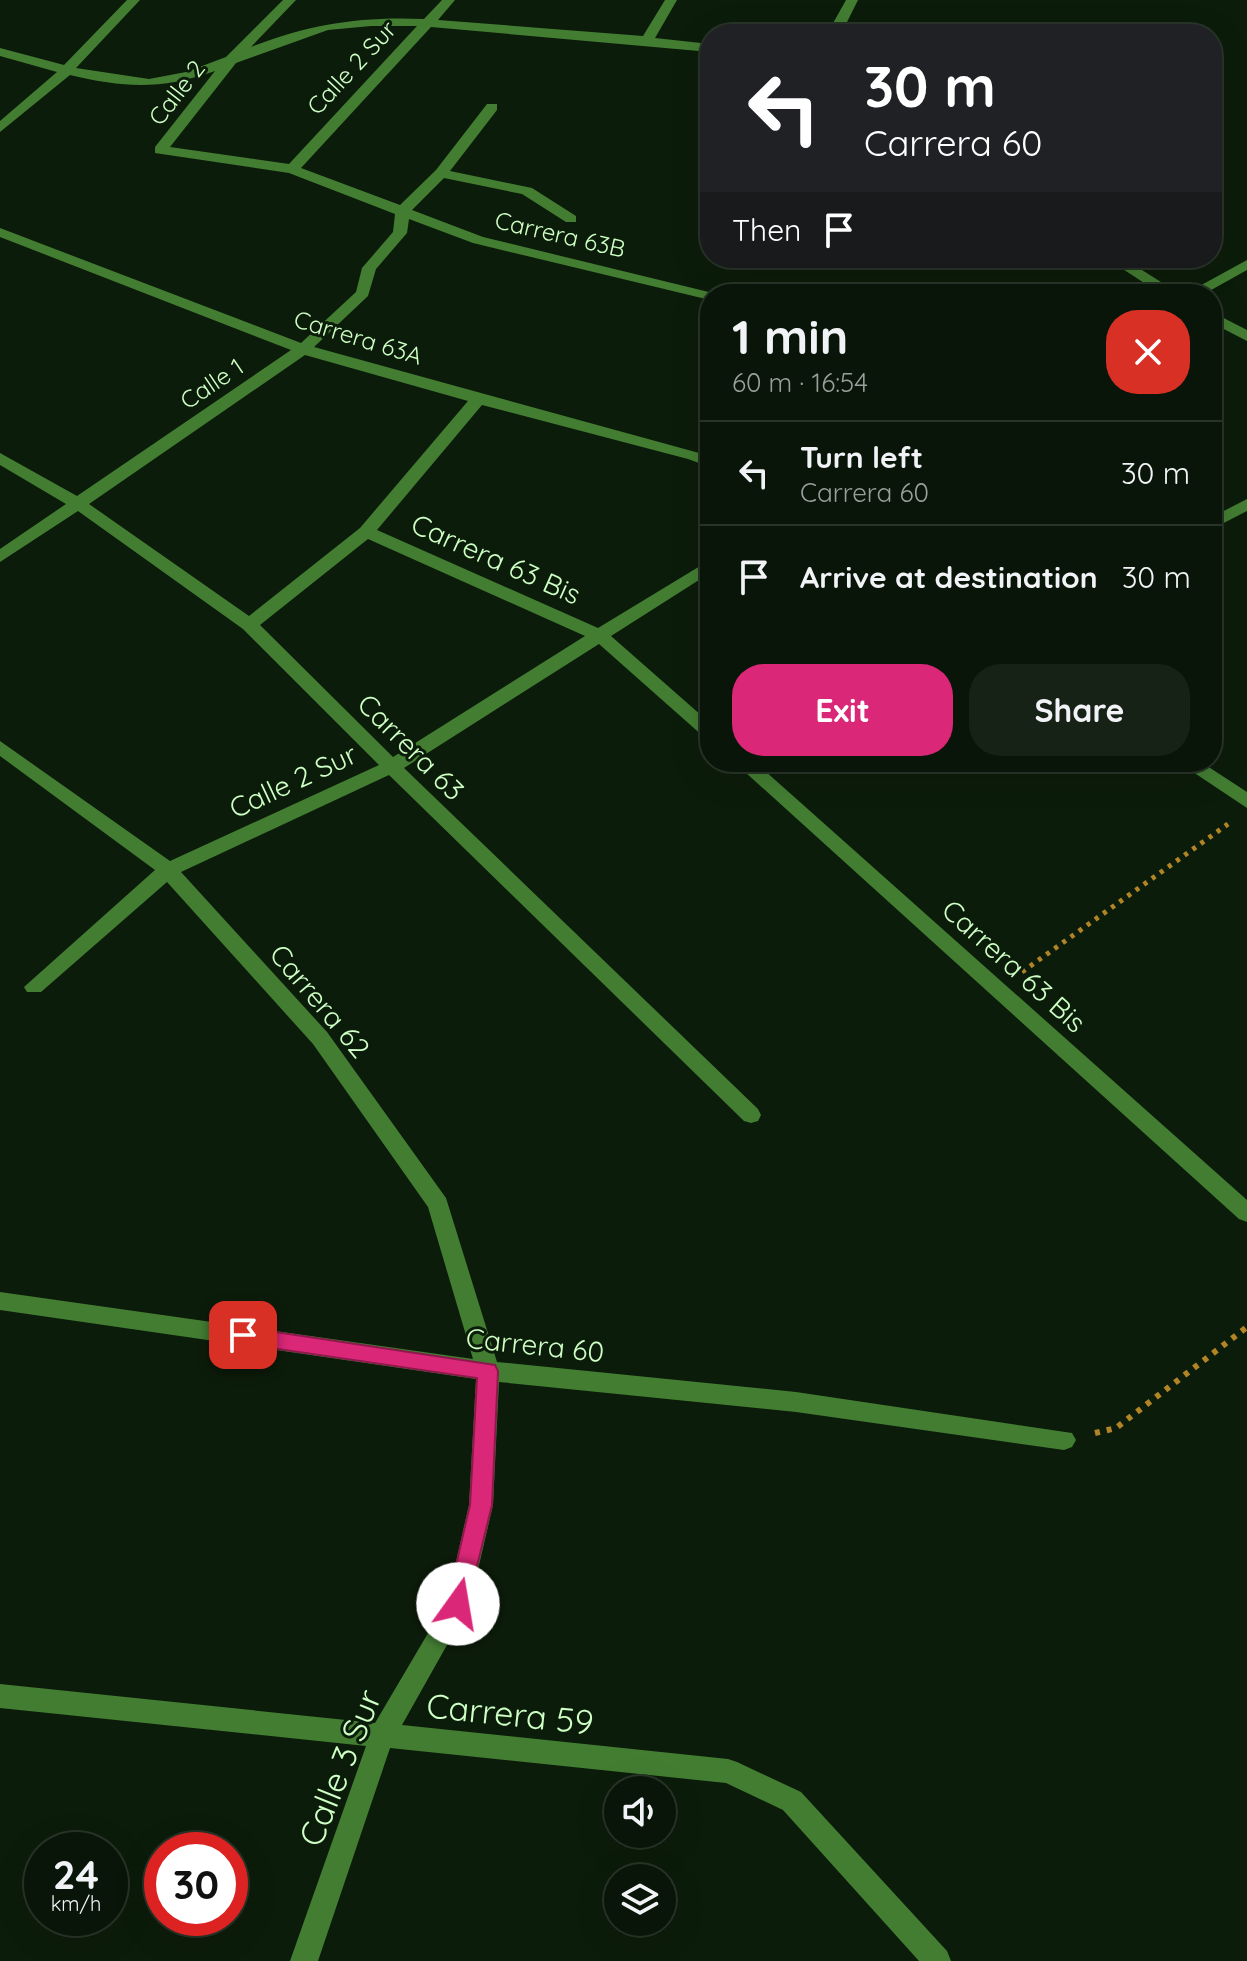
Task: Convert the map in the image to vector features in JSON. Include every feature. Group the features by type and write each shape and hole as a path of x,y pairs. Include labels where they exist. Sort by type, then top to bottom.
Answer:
{"street":[{"path":"0,128 68,69 134,0"},
{"path":"228,63 290,0"},
{"name":"Calle 2 Sur","path":"292,169 449,0"},
{"path":"647,40 671,0"},
{"path":"839,24 852,0"},
{"path":"0,52 135,83 165,81 228,63 317,29 352,23 430,23 700,47"},
{"name":"Calle 2","path":"160,150 228,63"},
{"path":"403,211 441,173 492,107"},
{"name":"Carrera 63B","path":"160,150 292,169 478,240 700,293"},
{"path":"441,173 527,191 571,219"},
{"name":"Calle 1","path":"0,557 303,349 363,293 369,268 400,233 403,211"},
{"name":"Carrera 63A","path":"0,232 303,349 700,458"},
{"path":"1211,284 1247,264"},
{"path":"1129,268 1156,284"},
{"path":"1222,322 1247,336"},
{"path":"249,625 366,532 478,399"},
{"name":"Carrera 63","path":"0,458 77,503 249,625 391,767 751,1115"},
{"path":"1222,520 1242,513"},
{"name":"Carrera 63 Bis","path":"366,532 601,636 700,724"},
{"name":"Calle 2 Sur","path":"34,987 168,870 391,767 700,572"},
{"name":"Carrera 62","path":"0,747 168,870 320,1038 438,1204 488,1371"},
{"name":"Carrera 63 Bis","path":"754,772 1247,1213"},
{"path":"1202,772 1247,801"},
{"name":"Carrera 60","path":"0,1301 488,1371 796,1402 1064,1440"},
{"name":"Calle 3 Sur","path":"304,1961 382,1735 458,1604 481,1505 488,1371"},
{"name":"Carrera 59","path":"0,1696 728,1771 792,1801 937,1961"}],"path":[{"path":"998,989 1235,820"},
{"path":"1064,1440 1116,1428 1247,1327"}],"route":[{"path":"243,1335 488,1371 481,1505 458,1604"}]}
